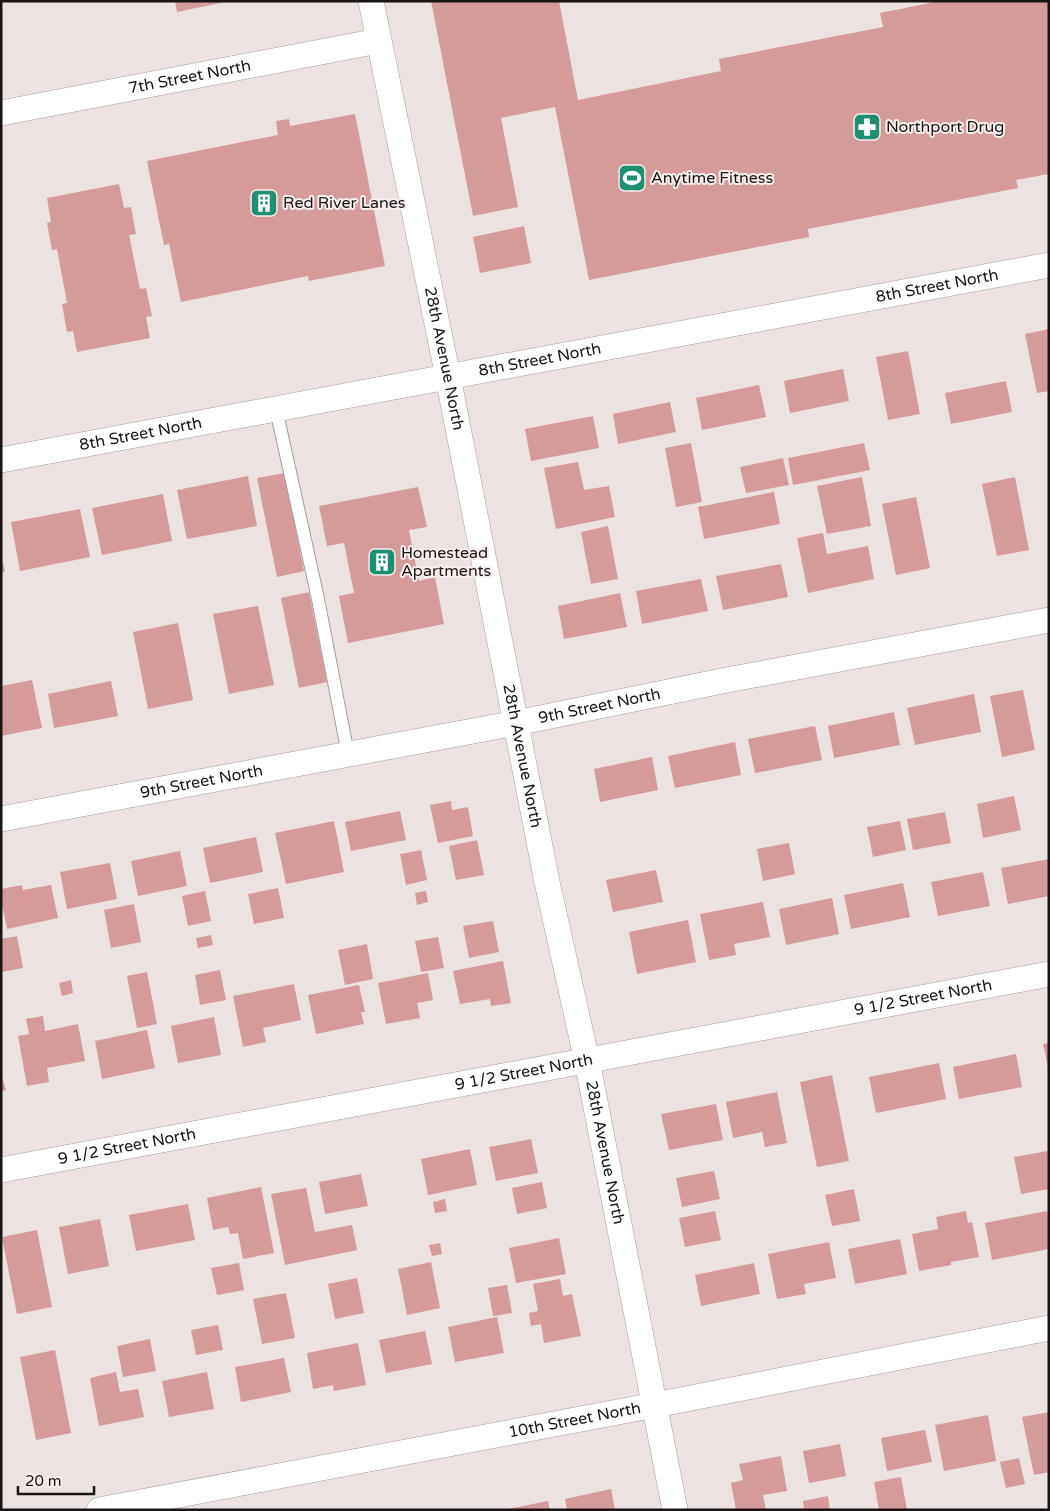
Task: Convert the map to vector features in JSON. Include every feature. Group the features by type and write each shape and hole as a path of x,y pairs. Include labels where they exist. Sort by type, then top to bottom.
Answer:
{"street":[{"name":"28th Avenue North","path":"371,1 448,377 547,882 587,1061 675,1510"},
{"name":"7th Street North","path":"1,113 378,41"},
{"name":"8th Street North","path":"1,460 1049,265"},
{"name":"9th Street North","path":"1,819 516,723 728,680 1049,620"},
{"name":"9 1/2 Street North","path":"1,1170 1049,974"},
{"name":"10th Street North","path":"99,1510 1049,1328"}],"lane":[{"path":"276,409 317,594 348,754"}],"building":[{"path":"175,1 224,1 225,2 177,12"},
{"path":"431,1 559,1 578,100 721,71 719,59 883,27 880,13 940,1 1049,1 1049,174 1016,180 1018,188 808,229 809,237 589,280 555,107 501,118 518,207 473,216"},
{"name":"Red River Lanes","path":"355,114 385,266 309,281 308,276 181,302 169,244 164,245 147,161 278,135 276,121 289,119 290,126"},
{"path":"119,184 124,208 131,207 136,234 129,235 140,289 146,288 152,316 146,317 150,338 77,352 73,331 67,332 62,304 67,303 57,249 52,250 47,223 51,222 47,198"},
{"path":"524,226 531,263 480,273 473,237"},
{"path":"1049,329 1049,391 1037,393 1025,334"},
{"path":"908,351 920,414 888,420 876,357"},
{"path":"843,369 849,401 790,413 784,381"},
{"path":"1006,381 1012,412 951,424 945,393"},
{"path":"759,385 766,417 702,430 696,398"},
{"path":"670,402 676,432 618,444 613,414"},
{"path":"593,416 599,448 531,461 525,429"},
{"path":"691,443 702,502 676,507 665,448"},
{"path":"864,443 870,470 793,485 788,458"},
{"path":"783,458 789,485 746,493 740,467"},
{"path":"578,462 584,490 609,486 615,517 556,529 544,468"},
{"path":"285,473 304,571 277,577 257,478"},
{"path":"248,476 257,526 187,539 177,490"},
{"path":"862,477 871,526 827,534 817,486"},
{"path":"1015,477 1029,550 997,556 982,484"},
{"name":"Homestead Apartments","path":"418,487 427,527 409,530 419,581 435,577 444,624 348,643 339,596 354,593 344,543 327,546 319,506"},
{"path":"774,492 780,524 704,539 698,507"},
{"path":"163,494 172,541 102,555 92,508"},
{"path":"916,497 930,568 896,575 882,504"},
{"path":"80,509 90,557 20,571 11,522"},
{"path":"608,526 618,579 591,584 581,532"},
{"path":"823,533 827,554 868,546 874,579 808,593 797,538"},
{"path":"1,555 5,572 1,572"},
{"path":"781,564 788,597 723,610 716,576"},
{"path":"701,579 708,611 642,624 636,591"},
{"path":"309,592 327,682 299,688 281,598"},
{"path":"620,593 627,627 564,639 558,606"},
{"path":"258,606 274,685 229,694 213,614"},
{"path":"178,623 193,700 148,709 133,632"},
{"path":"32,680 42,728 1,736 1,686"},
{"path":"111,681 118,716 54,728 48,694"},
{"path":"1023,690 1035,750 1002,757 990,696"},
{"path":"974,694 981,732 915,745 907,708"},
{"path":"894,712 900,745 834,758 828,726"},
{"path":"815,726 822,760 755,773 748,739"},
{"path":"735,742 741,775 675,788 668,756"},
{"path":"652,757 658,790 600,802 594,769"},
{"path":"1014,796 1021,830 983,838 977,804"},
{"path":"451,801 452,810 468,807 473,836 438,843 430,805"},
{"path":"400,811 406,840 351,851 345,822"},
{"path":"945,812 951,843 913,850 907,819"},
{"path":"334,821 344,872 286,884 275,833"},
{"path":"900,821 906,850 873,857 867,827"},
{"path":"256,837 263,872 210,883 203,848"},
{"path":"477,840 484,875 456,880 449,846"},
{"path":"789,843 795,874 763,881 757,849"},
{"path":"421,850 427,880 406,885 400,854"},
{"path":"180,851 187,886 138,896 131,861"},
{"path":"1049,859 1049,896 1008,904 1001,868"},
{"path":"110,863 117,899 67,909 60,872"},
{"path":"656,870 663,902 613,912 606,880"},
{"path":"983,872 990,906 938,916 931,882"},
{"path":"903,883 910,917 851,929 844,895"},
{"path":"22,885 23,890 51,885 58,918 7,929 1,889"},
{"path":"278,888 284,918 254,924 248,894"},
{"path":"205,891 211,921 188,926 182,896"},
{"path":"426,891 428,902 417,905 415,893"},
{"path":"832,898 839,934 786,945 779,909"},
{"path":"763,902 770,937 734,944 736,955 709,960 700,914"},
{"path":"134,904 141,942 111,948 104,910"},
{"path":"688,920 696,962 637,974 629,932"},
{"path":"493,921 499,952 469,958 463,926"},
{"path":"211,935 213,945 198,948 196,938"},
{"path":"17,936 23,968 2,972 1,939"},
{"path":"438,937 444,968 421,972 415,941"},
{"path":"367,944 373,979 345,985 338,950"},
{"path":"503,961 511,1003 491,1006 490,999 460,1004 453,971"},
{"path":"220,970 226,1000 200,1005 195,975"},
{"path":"147,972 157,1024 137,1028 127,976"},
{"path":"428,973 433,1000 417,1003 420,1018 386,1024 378,983"},
{"path":"71,980 73,993 62,996 59,983"},
{"path":"294,984 301,1020 263,1028 266,1042 243,1047 233,996"},
{"path":"359,985 365,1012 361,1012 364,1024 316,1034 308,995"},
{"path":"43,1016 45,1031 78,1024 85,1061 47,1068 49,1082 27,1086 18,1036 29,1034 26,1019"},
{"path":"214,1017 221,1055 178,1063 171,1026"},
{"path":"147,1030 155,1068 102,1079 95,1041"},
{"path":"1049,1043 1049,1067 1048,1067 1043,1044"},
{"path":"1016,1054 1022,1087 959,1099 953,1067"},
{"path":"939,1063 946,1099 876,1113 869,1077"},
{"path":"1,1073 6,1090 1,1091"},
{"path":"832,1075 849,1161 817,1167 800,1082"},
{"path":"777,1092 787,1143 765,1147 762,1132 733,1138 726,1102"},
{"path":"716,1104 723,1140 669,1150 661,1114"},
{"path":"531,1139 538,1173 496,1181 489,1147"},
{"path":"470,1149 477,1185 428,1195 421,1159"},
{"path":"1047,1151 1049,1159 1049,1189 1021,1194 1014,1157"},
{"path":"714,1171 720,1199 682,1207 676,1178"},
{"path":"361,1174 368,1206 325,1214 319,1182"},
{"path":"542,1182 547,1208 517,1214 512,1188"},
{"path":"261,1187 274,1253 243,1259 238,1233 230,1234 228,1227 213,1230 207,1198"},
{"path":"306,1188 315,1232 352,1225 357,1250 285,1265 271,1194"},
{"path":"854,1189 860,1221 832,1226 825,1195"},
{"path":"445,1199 447,1211 435,1213 433,1202"},
{"path":"188,1204 195,1240 136,1251 129,1215"},
{"path":"715,1211 721,1240 685,1247 679,1218"},
{"path":"966,1211 968,1223 972,1222 979,1257 919,1271 912,1234 938,1229 936,1217"},
{"path":"1047,1211 1049,1219 1049,1249 992,1260 985,1223"},
{"path":"100,1219 109,1266 68,1274 59,1227"},
{"path":"37,1230 52,1307 17,1314 2,1237"},
{"path":"559,1238 566,1274 516,1283 509,1248"},
{"path":"900,1239 907,1274 855,1284 848,1249"},
{"path":"829,1242 836,1278 804,1284 806,1294 777,1299 768,1254"},
{"path":"440,1243 442,1254 432,1256 429,1245"},
{"path":"431,1262 440,1308 407,1315 398,1269"},
{"path":"239,1263 244,1290 217,1295 211,1268"},
{"path":"754,1263 760,1294 701,1306 695,1275"},
{"path":"357,1278 364,1313 335,1319 328,1284"},
{"path":"560,1279 563,1296 572,1294 581,1336 544,1343 541,1324 531,1326 529,1313 538,1311 533,1284"},
{"path":"507,1285 512,1313 493,1316 488,1288"},
{"path":"286,1293 295,1338 262,1344 253,1299"},
{"path":"497,1317 504,1353 455,1362 448,1327"},
{"path":"218,1325 223,1350 196,1355 191,1330"},
{"path":"425,1331 432,1364 386,1373 379,1340"},
{"path":"150,1339 156,1371 123,1377 117,1346"},
{"path":"358,1343 366,1385 334,1391 333,1385 313,1389 307,1353"},
{"path":"55,1350 71,1433 36,1440 20,1357"},
{"path":"284,1358 291,1392 241,1402 235,1367"},
{"path":"116,1372 120,1392 138,1389 144,1417 99,1426 90,1378"},
{"path":"207,1372 214,1409 169,1417 162,1381"},
{"path":"1049,1412 1049,1472 1034,1475 1022,1417"},
{"path":"988,1415 996,1461 944,1471 935,1425"},
{"path":"925,1430 932,1462 887,1471 881,1438"},
{"path":"840,1444 846,1476 809,1483 803,1451"},
{"path":"781,1456 787,1491 763,1495 766,1510 736,1510 731,1483 743,1480 739,1464"},
{"path":"1019,1458 1025,1484 1006,1488 1000,1462"},
{"path":"901,1477 907,1510 879,1510 874,1482"},
{"path":"611,1489 615,1510 567,1510 565,1499"},
{"path":"828,1496 830,1510 804,1510 803,1501"},
{"path":"548,1501 550,1510 508,1510 508,1509"}],"place":[{"name":"Northport Drug","path":"867,127"},
{"name":"Anytime Fitness","path":"632,178"},
{"name":"Red River Lanes","path":"264,203"},
{"name":"Homestead Apartments","path":"382,562"}]}
